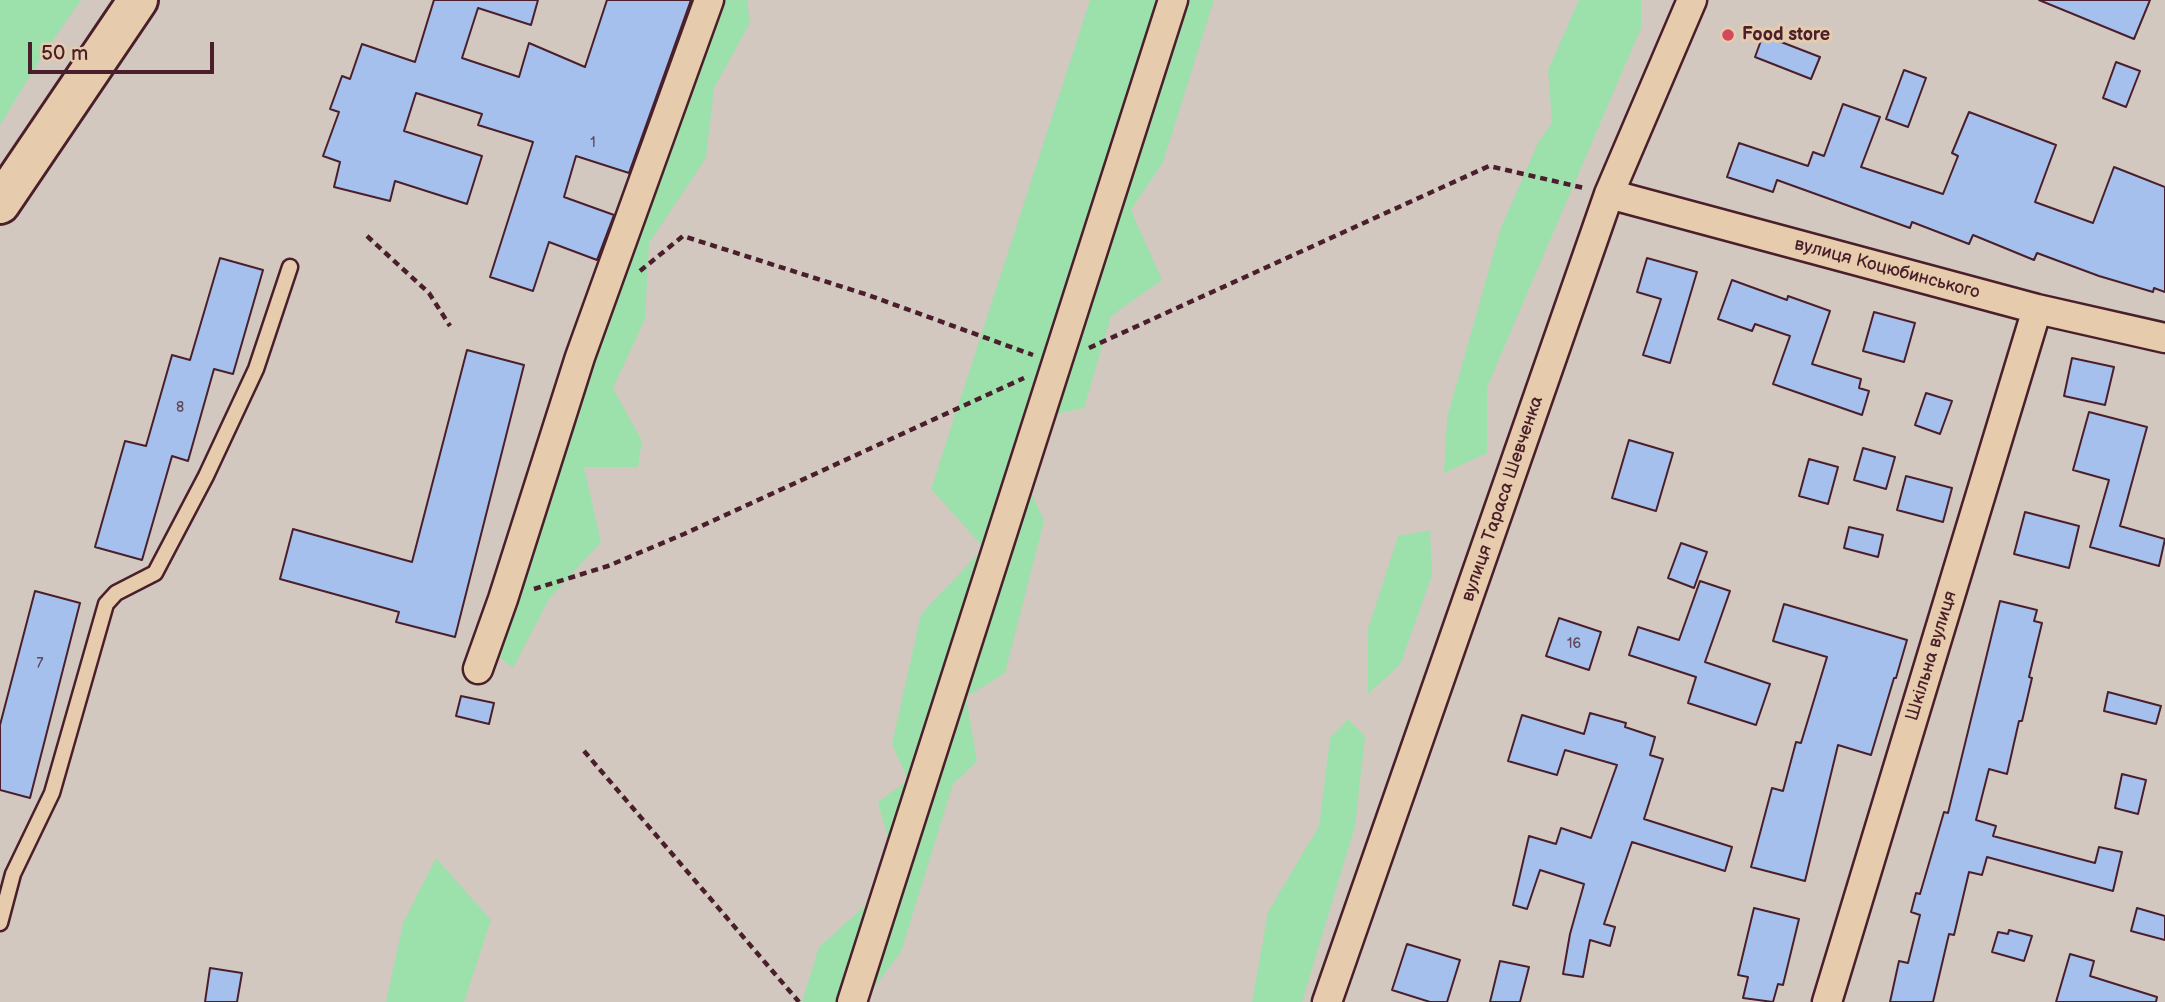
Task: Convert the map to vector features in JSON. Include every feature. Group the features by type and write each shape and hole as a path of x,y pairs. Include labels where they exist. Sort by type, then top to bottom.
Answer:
{"main road":[{"path":"0,204 138,0"}],"street":[{"path":"478,669 580,358 709,0"},
{"path":"852,1002 1174,0"},
{"name":"вулиця Тараса Шевченка","path":"1326,1002 1609,194 1692,0"},
{"name":"вулиця Коцюбинського","path":"1609,194 2037,309 2165,338"},
{"name":"Шкільна вулиця","path":"1827,1002 2037,309"}],"lane":[{"path":"0,923 13,874 52,793 106,604 116,593 155,573 206,476 256,369 290,267"}],"path":[{"path":"367,236 429,293 450,326"},
{"path":"599,305 683,236 868,295 1057,363"},
{"path":"584,751 799,1002"}],"green space":[{"path":"0,0 81,0 46,50 0,125"},
{"path":"699,0 747,0 750,23 714,88 706,158 649,243 645,319 613,388 642,441 638,467 584,467 601,542 549,599 513,668 484,645 502,552"},
{"path":"1090,0 1214,0 1163,162 1131,210 1162,280 1111,316 1084,408 1022,421 1012,450 1044,521 1005,673 966,697 977,761 953,784 901,952 868,995 870,1002 802,1002 819,947 875,897 890,847 878,802 908,780 892,744 921,614 984,548 931,489"},
{"path":"1579,0 1641,0 1641,28 1487,387 1487,453 1444,473 1447,418 1500,230 1538,143 1552,122 1548,70"},
{"path":"1430,530 1432,575 1400,665 1368,694 1368,629 1398,536"},
{"path":"1348,719 1365,736 1355,826 1302,1002 1252,1002 1268,912 1319,826 1330,738"},
{"path":"436,858 491,920 464,1002 386,1002 403,923"}],"building":[{"path":"434,0 538,0 531,25 478,8 462,58 519,77 529,43 585,67 607,0 691,0 629,173 576,156 564,197 614,215 597,260 549,242 533,291 490,277 533,142 478,125 482,114 416,93 404,131 482,156 467,204 395,181 390,201 334,187 340,162 323,156 339,112 330,109 342,76 350,79 362,44 415,62"},
{"path":"2039,0 2150,0 2134,39"},
{"path":"1763,35 1820,57 1811,79 1755,57"},
{"path":"2116,62 2140,71 2126,107 2103,98"},
{"path":"1904,70 1926,78 1908,127 1886,119"},
{"path":"1843,104 1880,117 1861,167 1943,194 1958,156 1952,153 1969,112 2056,145 2035,202 2093,223 2114,167 2165,187 2165,292 2154,288 2153,292 2099,276 2037,253 2034,260 1973,235 1969,244 1912,222 1910,228 1777,180 1773,192 1727,177 1739,143 1808,166 1813,152 1824,156"},
{"path":"220,258 263,270 233,374 214,369 188,461 172,456 142,560 95,547 125,441 146,446 172,355 190,360"},
{"path":"1647,258 1697,272 1670,363 1643,355 1661,299 1637,292"},
{"path":"1732,280 1787,300 1788,296 1830,311 1812,364 1861,379 1859,388 1869,391 1862,415 1773,384 1790,336 1755,324 1752,331 1718,319"},
{"path":"1874,312 1915,323 1904,362 1863,351"},
{"path":"467,350 524,365 455,637 396,622 399,612 280,579 293,529 412,562"},
{"path":"2072,358 2114,367 2105,405 2064,396"},
{"path":"1926,393 1952,401 1940,434 1915,425"},
{"path":"2089,412 2147,427 2120,526 2165,539 2159,566 2090,547 2109,480 2073,470"},
{"path":"1629,440 1673,453 1656,511 1612,498"},
{"path":"1863,448 1895,457 1886,489 1854,480"},
{"path":"1809,459 1838,467 1828,504 1799,496"},
{"path":"1906,476 1952,488 1943,522 1897,510"},
{"path":"2025,512 2079,526 2069,568 2014,554"},
{"path":"1849,527 1883,535 1878,557 1844,548"},
{"path":"1681,543 1707,552 1694,588 1668,578"},
{"path":"1700,581 1730,591 1705,662 1770,684 1756,725 1688,703 1696,677 1629,655 1638,627 1679,640"},
{"path":"35,591 80,603 30,798 0,790 0,725"},
{"path":"2000,601 2037,610 2034,621 2042,623 2029,677 2032,678 2007,774 1989,769 1976,820 1996,826 1993,836 2095,863 2099,847 2122,852 2113,891 1987,857 1982,875 1969,872 1954,935 1949,934 1933,1002 1890,1002 1899,961 1908,963 1920,915 1911,912 1916,893 1920,894 1944,812 1948,813"},
{"path":"1784,604 1907,640 1871,755 1838,745 1805,881 1751,867 1772,788 1783,791 1796,742 1801,743 1827,657 1773,641"},
{"path":"1559,618 1601,632 1589,670 1546,656"},
{"path":"2108,692 2161,706 2156,724 2104,711"},
{"path":"461,696 494,703 489,724 456,716"},
{"path":"1590,713 1626,723 1625,727 1655,737 1650,755 1663,759 1644,819 1732,847 1725,871 1632,842 1604,924 1615,927 1610,946 1590,940 1583,977 1563,974 1570,934 1584,884 1540,870 1527,909 1513,905 1529,836 1556,844 1561,828 1591,838 1617,765 1565,750 1557,775 1508,761 1522,715 1584,734"},
{"path":"2122,774 2146,780 2138,814 2115,808"},
{"path":"1754,908 1799,919 1783,985 1778,984 1773,1002 1743,998 1748,977 1738,975"},
{"path":"2137,908 2165,916 2165,940 2131,931"},
{"path":"2009,930 2032,936 2024,961 1992,952 1998,932 2008,934"},
{"path":"1407,944 1460,960 1447,1002 1430,1002 1392,990"},
{"path":"2070,954 2094,961 2090,976 2157,997 2156,1002 2056,1002"},
{"path":"1500,961 1529,967 1520,1002 1490,1002"},
{"path":"210,968 242,973 237,1002 205,1002"}],"place":[{"name":"Food store","path":"1728,35"}]}
